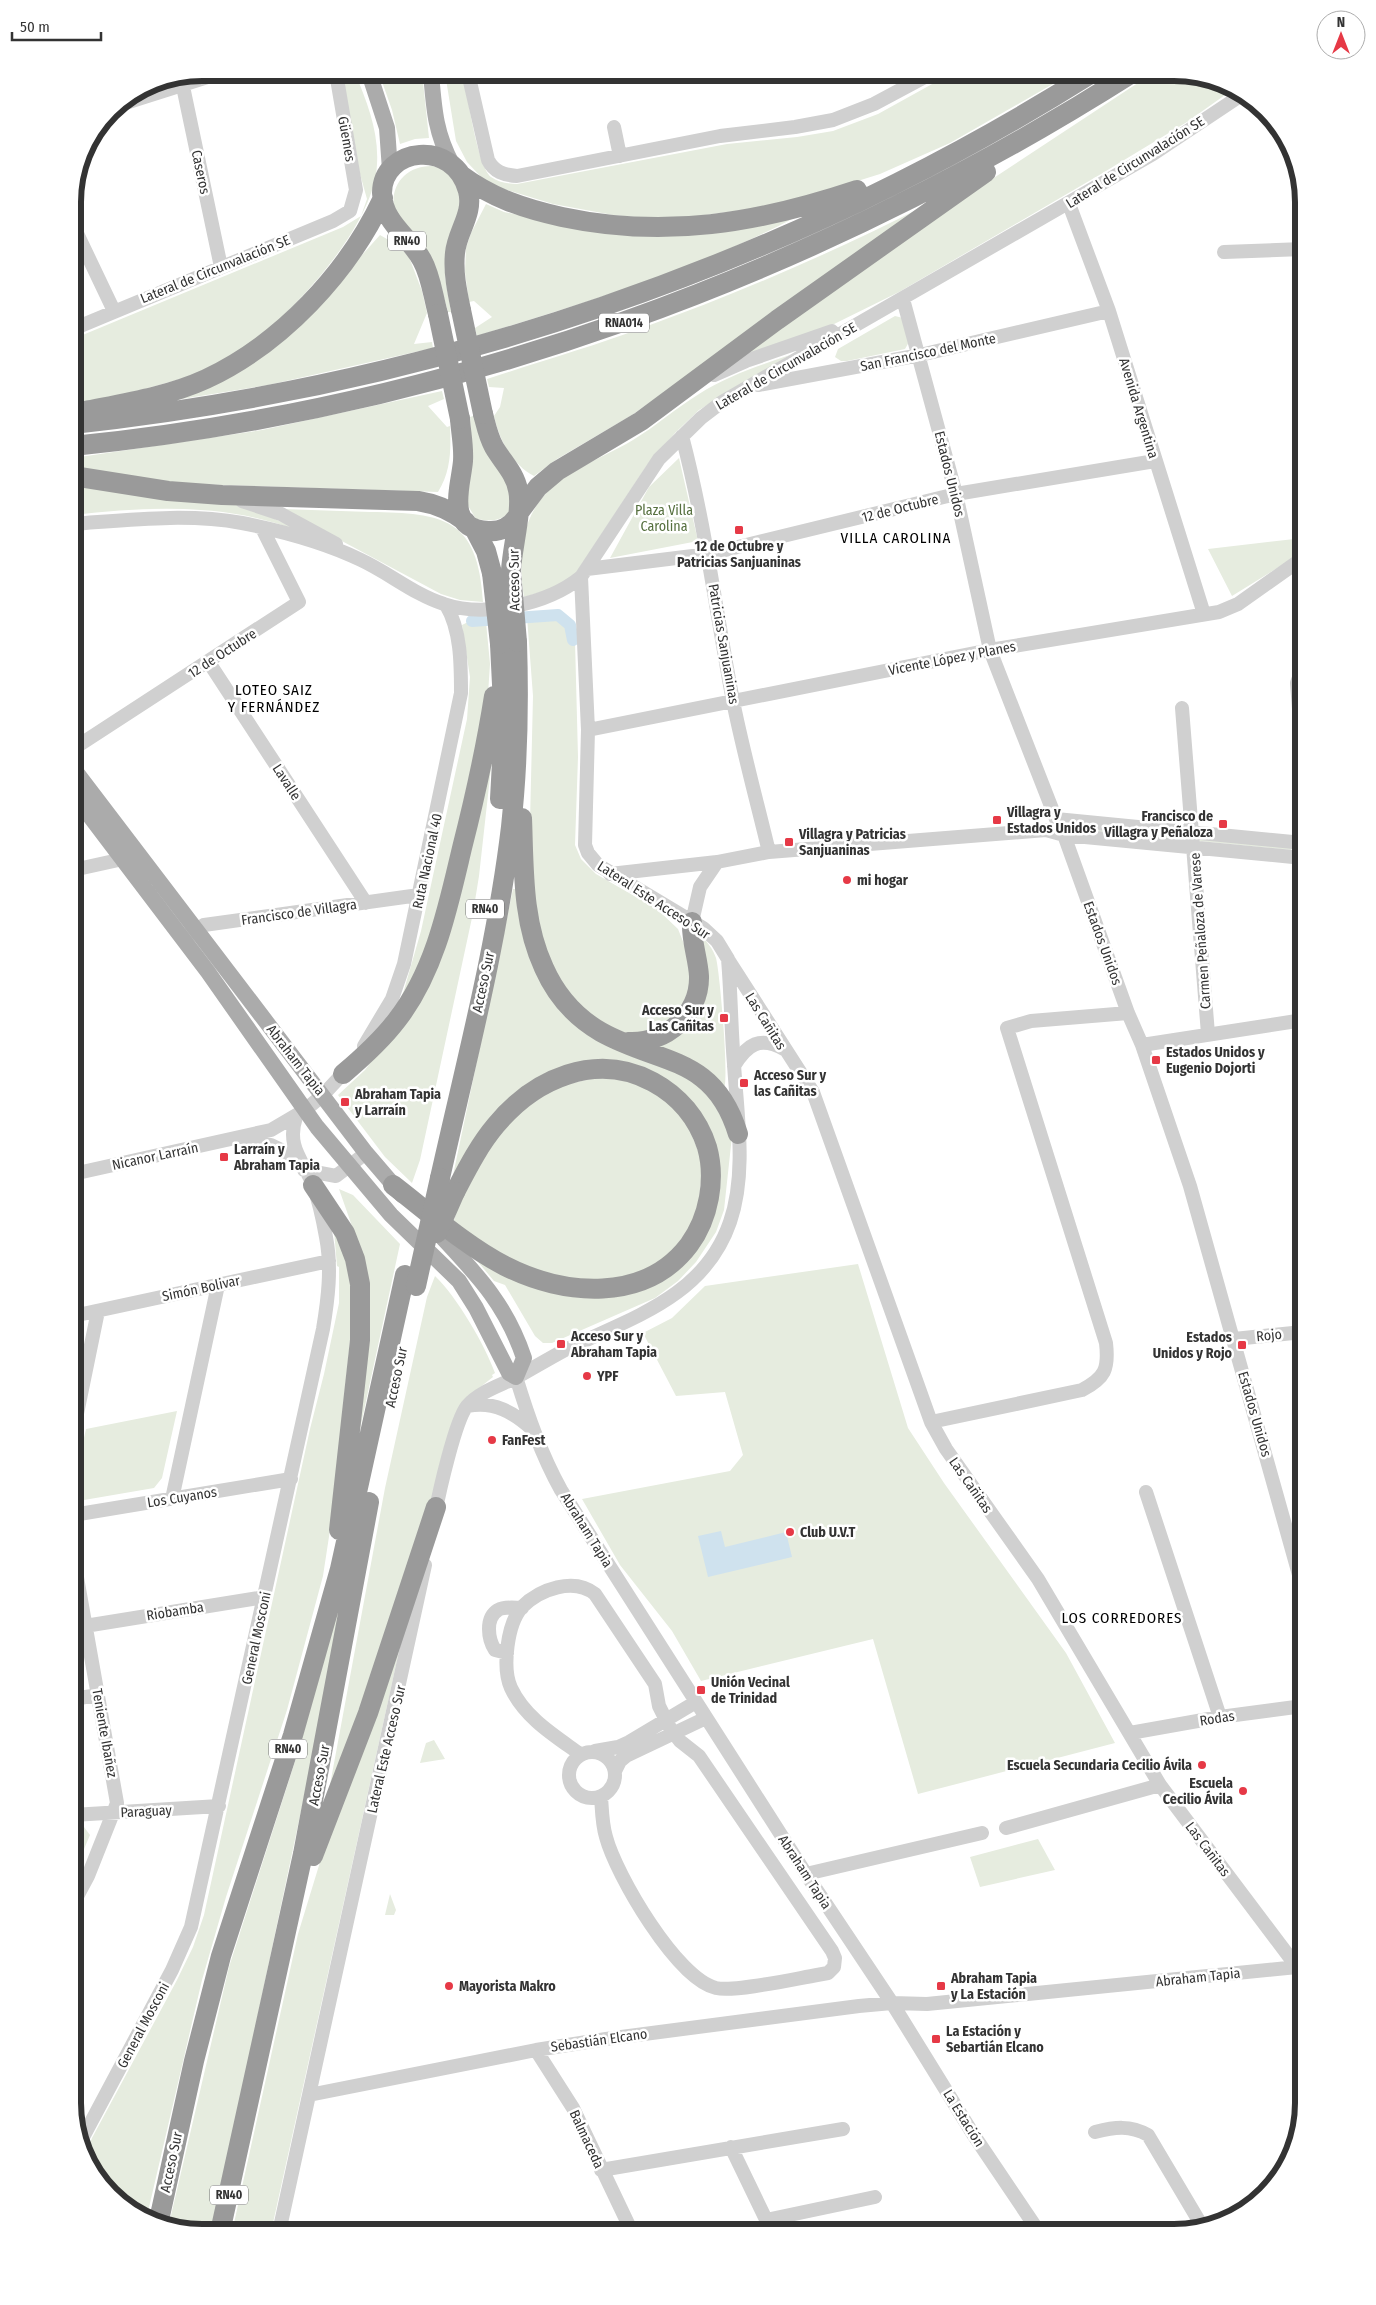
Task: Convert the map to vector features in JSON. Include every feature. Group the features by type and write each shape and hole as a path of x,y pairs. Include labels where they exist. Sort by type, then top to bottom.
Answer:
{"highway":[{"name":"RNA014","path":"82,423 198,408 304,389 434,359 618,302 735,258 858,202 990,133 1077,82"},
{"name":"RNA014","path":"82,445 201,430 375,396 462,374 609,328 726,284 855,227 985,160 1117,82"},
{"path":"518,514 538,487 563,467 628,429 656,410 836,278 1085,102"},
{"path":"82,412 139,399 191,384 230,367 266,343 295,318 350,255 383,198 383,183 390,170 403,160 420,154 442,157 488,193 511,204 564,217 618,226 702,226 766,216 830,199 866,187 990,133"},
{"name":"Acceso Sur","path":"434,1174 478,1010 505,869 512,822 519,719 502,572 518,514 519,495 516,480 493,445 483,414 461,310 455,276 455,254 459,236 467,218 470,200 457,170"},
{"name":"Acceso Sur","path":"383,198 385,210 394,226 422,260 438,314 460,419 463,462 458,484 457,503 459,512 502,572"},
{"path":"82,477 168,491 222,496 418,501 437,504 452,511 470,525"},
{"name":"Acceso Sur","path":"470,525 490,532 500,530 508,527 518,514"},
{"path":"343,1074 397,1020 423,974 440,934 509,643"},
{"name":"Acceso Sur","path":"222,2223 288,1926 481,934 494,857 500,797 509,643"},
{"path":"519,719 524,869 531,933 549,979 568,1006 587,1023 622,1041 676,1061 696,1073 714,1090 728,1108 738,1134"},
{"path":"622,1041 648,1040 662,1035 673,1029 690,1012 698,990 699,978 698,963 692,939 692,922"},
{"path":"393,1185 452,1230 504,1266 563,1286 605,1289 628,1286 646,1279 667,1267 693,1239 704,1216 710,1193 711,1170 707,1147 697,1124 672,1094 646,1078 631,1073 594,1069 581,1070 556,1078 520,1101 487,1136 455,1192 414,1278"},
{"path":"305,1171 336,1216 351,1246 358,1273 360,1297 360,1340 357,1372 325,1623"},
{"name":"Acceso Sur","path":"160,2215 214,1982 232,1918 293,1735 325,1623 414,1278"},
{"path":"288,1926 368,1712 436,1507"}],"main road":[{"path":"372,82 387,128 390,170"},
{"name":"RN40","path":"432,82 437,128 441,143 457,170"},
{"name":"Abraham Tapia","path":"82,779 366,1153 393,1185 468,1262 494,1295 524,1358"},
{"name":"Abraham Tapia","path":"82,805 183,938 301,1113 351,1166 391,1215 459,1281 479,1314 509,1373 516,1377"},
{"path":"459,1281 486,1306 508,1345 514,1353 524,1358 516,1377"}],"street":[{"name":"Güemes","path":"338,82 356,190 353,205"},
{"path":"473,82 488,160 495,170 505,174 524,175 720,136 796,127 833,120 874,104 915,82"},
{"name":"Caseros","path":"183,84 221,267"},
{"name":"Lateral de Circunvalación SE","path":"82,523 144,518 192,518 241,523 324,545 360,559 446,605 490,608 526,604 558,592 584,573 639,486 659,459 701,418 746,387 903,299 1153,154 1236,99"},
{"path":"614,127 620,156"},
{"name":"Avenida Argentina","path":"1068,204 1109,311 1204,614"},
{"name":"Lateral de Circunvalación SE","path":"82,325 333,221 350,211 353,205"},
{"path":"82,244 114,311"},
{"path":"1224,252 1295,249"},
{"name":"Estados Unidos","path":"903,299 920,355 956,494 990,650 1056,820 1064,835 1128,1013 1142,1045 1190,1186 1295,1556"},
{"name":"San Francisco del Monte","path":"746,387 920,355 1109,311"},
{"path":"656,410 728,368 868,318"},
{"name":"Patricias Sanjuaninas","path":"682,436 693,477 709,554 733,702 769,852"},
{"name":"12 de Octubre","path":"584,573 709,554 956,494 1155,461"},
{"path":"222,496 281,514 325,536 360,559"},
{"name":"12 de Octubre","path":"82,742 299,602 262,528"},
{"name":"Vicente López y Planes","path":"588,730 990,650 1219,612 1238,604 1295,564"},
{"name":"Lateral Este Acceso Sur","path":"309,2095 394,1713 436,1507 457,1426 468,1406 489,1390 662,1304 691,1282 724,1236 734,1208 738,1173 738,1134 728,959 711,935 610,874 593,860 585,845 588,730 584,573"},
{"name":"Ruta Nacional 40","path":"323,1095 343,1074 370,1038 392,999 404,964 461,692 458,647 453,620 446,605"},
{"name":"Lavalle","path":"208,662 366,903"},
{"name":"Carmen Peñaloza de Varese","path":"1182,708 1208,1034"},
{"path":"1046,830 1056,820 1295,842"},
{"path":"610,874 716,862 769,852 1046,830 1064,835 1295,857"},
{"path":"82,868 124,859"},
{"path":"692,922 700,887 716,862"},
{"name":"Francisco de Villagra","path":"183,938 204,925 419,895"},
{"name":"Las Cañitas","path":"728,959 813,1092 931,1422 946,1449 1038,1579 1160,1785 1295,1964"},
{"path":"931,1422 1082,1390 1098,1382 1105,1371 1108,1357 1106,1343 1007,1028 1030,1021 1128,1013"},
{"path":"1142,1045 1295,1021"},
{"path":"734,1066 745,1050 758,1043 770,1043 784,1049"},
{"name":"Nicanor Larraín","path":"81,1172 238,1139 271,1130 301,1113 323,1095"},
{"name":"General Mosconi","path":"85,2134 185,1942 195,1912 326,1312 329,1261 324,1226 293,1138 301,1113"},
{"name":"Nicanor Larraín","path":"238,1139 271,1145 305,1171 336,1176 366,1153"},
{"name":"Simón Bolivar","path":"81,1314 329,1261"},
{"path":"172,1499 218,1285"},
{"path":"81,1392 98,1310"},
{"name":"Rojo","path":"1234,1339 1295,1333"},
{"path":"524,1358 547,1361"},
{"name":"Abraham Tapia","path":"516,1377 533,1430 547,1464 561,1490 806,1874 892,2003 927,2004 1295,1971"},
{"path":"468,1406 480,1404 500,1407 516,1415 533,1430"},
{"name":"Los Cuyanos","path":"81,1514 290,1479"},
{"path":"1146,1492 1220,1717"},
{"path":"580,1754 537,1722 519,1702 510,1687 507,1674 508,1642 516,1616 522,1608 550,1590 580,1585 588,1588 595,1594 655,1684 659,1706 674,1733 680,1741 698,1756 826,1943 835,1958 834,1967 818,1976 727,1989 706,1984 674,1955 638,1904 606,1839 601,1796"},
{"name":"Riobamba","path":"85,1626 265,1597"},
{"path":"507,1653 495,1650 489,1640 489,1629 493,1616 498,1610 505,1608 522,1608"},
{"name":"Teniente Ibañez","path":"81,1610 117,1802 88,1876 81,1888"},
{"path":"81,1698 98,1695"},
{"path":"696,1702 618,1747 580,1754 570,1766 569,1781 578,1794 593,1798 601,1796 612,1786 615,1771 620,1761 626,1756 706,1718"},
{"name":"Rodas","path":"1130,1733 1220,1717 1295,1707"},
{"path":"594,1751 608,1758 615,1771"},
{"path":"1006,1828 1160,1785"},
{"name":"Paraguay","path":"81,1814 219,1806"},
{"path":"806,1874 982,1833"},
{"name":"Sebastián Elcano","path":"309,2095 606,2038 892,2003"},
{"name":"La Estación","path":"892,2003 1030,2224"},
{"name":"Balmaceda","path":"536,2050 573,2108 628,2223"},
{"path":"281,2223 309,2095"},
{"path":"1095,2132 1114,2127 1134,2128 1148,2135 1199,2221"},
{"path":"601,2170 843,2129"},
{"path":"731,2147 768,2224"},
{"path":"778,2224 875,2197"}],"green space":[{"path":"344,82 359,82 368,106 376,140 377,164 373,187 361,215 367,199 360,174"},
{"path":"382,82 423,82 429,138 415,139 400,144 392,110"},
{"path":"446,82 465,82 477,144 486,170 491,177 497,180 517,184 727,144 797,137 833,131 878,114 936,82 1056,82 950,143 880,174 781,205 667,220 613,215 553,204 497,187 482,178 467,162 456,141"},
{"path":"1139,82 1197,84 1227,94 1187,122 899,292 826,328 741,358 756,344 983,185"},
{"path":"433,166 448,173 456,183 460,195 456,224 445,266 451,312 448,312 438,276 395,212 394,194 401,179 415,169"},
{"path":"486,204 504,212 583,228 792,219 716,255 637,285 477,336 475,328 492,317 474,301 469,302 465,272 466,248 471,233"},
{"path":"926,205 632,415 557,459 534,476 519,465 503,442 494,416 500,407 504,388 489,387 487,379 623,335 714,301 786,271"},
{"path":"361,216 348,238 311,287 270,328 240,352 195,375 82,403 82,335 343,227"},
{"path":"380,235 399,246 409,257 422,291 427,313 414,344 432,342 433,348 268,385 157,403 180,395 354,264"},
{"path":"895,316 903,318 909,342 905,349 847,361 841,361 835,357 838,349"},
{"path":"790,355 699,410 676,432 647,465 576,573 555,588 524,597 521,560 524,536 532,513 548,491 583,466 641,435 682,405 710,388 743,372"},
{"path":"442,391 444,399 428,406 447,427 450,426 448,468 438,492 161,483 82,468 82,457 262,430"},
{"path":"473,416 512,489 509,513 497,519 476,519 467,504 472,451 470,417"},
{"name":"Plaza Villa Carolina","path":"679,458 698,541 610,558 649,487"},
{"path":"82,483 227,502 262,513 315,538 271,522 217,511 145,509 82,514"},
{"path":"282,509 396,513 437,519 452,526 465,537 474,553 480,574 483,602 460,600 441,594"},
{"path":"1295,539 1295,557 1232,596 1208,549"},
{"path":"549,616 563,620 568,627 571,641 575,641 578,757 575,845 581,859 596,874 657,909 678,929 688,954 692,981 678,1016 639,1036 609,1030 561,989 536,926 530,822 533,696 527,617"},
{"path":"468,622 486,622 490,664 488,694 432,940 397,1007 404,990 421,931 467,719 470,677 462,625"},
{"path":"492,759 473,913 420,1160 412,1183 385,1157 338,1095 365,1070 406,1015"},
{"path":"1070,825 1179,836 1180,841 1072,831"},
{"path":"1198,836 1291,844 1291,850 1199,841"},
{"path":"513,889 519,889 553,996 702,1083 732,1136 724,1210 716,1232 696,1262 678,1281 655,1298 552,1343 543,1343 535,1336 505,1285 494,1281 473,1256 565,1291 673,1268 715,1166 658,1079 551,1076 451,1185"},
{"path":"701,935 713,952 718,968 725,1047 724,1089 651,1045 678,1032"},
{"path":"604,1076 650,1087 684,1117 703,1162 697,1218 664,1262 609,1284 530,1272 453,1223 461,1198 489,1147 517,1115 555,1087"},
{"path":"339,1189 353,1195 400,1244 355,1452 353,1229"},
{"path":"336,1229 355,1291 332,1517 323,1576 287,1710 226,1897 202,1980 148,2211 123,2194 111,2182 89,2146 177,1980 193,1947 204,1915 339,1303 339,1267 337,1266 334,1231"},
{"name":"Club U.V.T","path":"858,1264 908,1428 944,1483 1066,1653 1115,1743 918,1794 873,1639 701,1681 672,1631 620,1565 582,1499 730,1471 743,1455 725,1392 676,1396 643,1333 672,1318 705,1286"},
{"path":"435,1276 470,1322 495,1373 492,1375 493,1377 469,1396 413,1567 327,1801 385,1488 427,1297"},
{"path":"177,1411 162,1478 154,1488 84,1500 81,1498 81,1449 86,1429"},
{"path":"343,1589 312,1759 214,2223 179,2221 170,2219 229,1967 299,1749"},
{"path":"400,1647 273,2223 234,2223 298,1934 328,1836"},
{"path":"434,1740 445,1759 420,1763 426,1743"},
{"path":"84,1827 90,1835 81,1856 81,1828"},
{"path":"1038,1839 1055,1870 980,1887 970,1857"},
{"path":"390,1894 396,1910 394,1915 385,1915"}],"water":[{"path":"721,1531 725,1547 786,1532 792,1557 708,1577 698,1536"}],"waterway":[{"path":"472,621 558,615 570,625 573,640"}],"place":[{"name":"12 de Octubre y Patricias Sanjuaninas","path":"739,530"},
{"name":"Villagra y Estados Unidos","path":"997,820"},
{"name":"Francisco de Villagra y Peñaloza","path":"1223,824"},
{"name":"Villagra y Patricias Sanjuaninas","path":"789,842"},
{"name":"mi hogar","path":"847,880"},
{"name":"Acceso Sur y Las Cañitas","path":"724,1018"},
{"name":"Estados Unidos y Eugenio Dojorti","path":"1156,1060"},
{"name":"Acceso Sur y las Cañitas","path":"744,1083"},
{"name":"Abraham Tapia y Larraín","path":"345,1102"},
{"name":"Larraín y Abraham Tapia","path":"224,1157"},
{"name":"Acceso Sur y Abraham Tapia","path":"561,1344"},
{"name":"Estados Unidos y Rojo","path":"1242,1345"},
{"name":"YPF","path":"587,1376"},
{"name":"FanFest","path":"492,1440"},
{"name":"Club U.V.T","path":"790,1532"},
{"name":"Unión Vecinal de Trinidad","path":"701,1690"},
{"name":"Escuela Secundaria Cecilio Ávila","path":"1202,1765"},
{"name":"Escuela Cecilio Ávila","path":"1243,1791"},
{"name":"Mayorista Makro","path":"449,1986"},
{"name":"Abraham Tapia y La Estación","path":"941,1986"},
{"name":"La Estación y Sebartián Elcano","path":"936,2039"}],"district":[{"name":"VILLA CAROLINA","path":"896,538"},
{"name":"LOTEO SAIZ Y FERNÁNDEZ","path":"274,698"},
{"name":"LOS CORREDORES","path":"1122,1618"}]}
